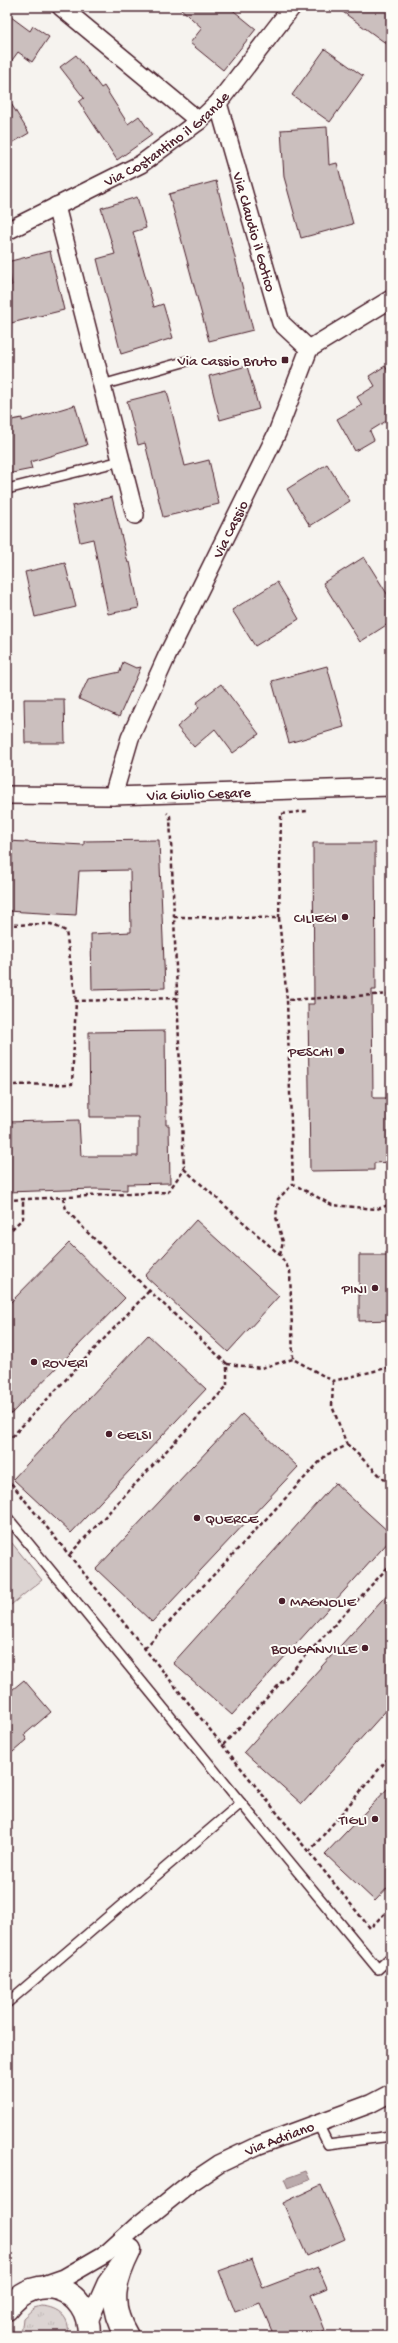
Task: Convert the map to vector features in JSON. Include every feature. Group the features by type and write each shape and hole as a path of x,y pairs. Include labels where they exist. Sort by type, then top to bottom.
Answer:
{"street":[{"path":"61,7 199,121"},
{"name":"Via Costantino il Grande","path":"7,231 141,164 199,121 218,104 292,7"},
{"name":"Via Claudio il Gotico","path":"218,104 280,323 309,349"},
{"path":"56,206 135,514"},
{"path":"309,349 391,299"},
{"name":"Via Cassio","path":"113,796 130,738 166,658 277,433 309,349"},
{"name":"Via Giulio Cesare","path":"7,796 113,796 391,787"},
{"name":"Via Adriano","path":"25,2290 64,2278 107,2253 138,2225 189,2184 219,2164 258,2145 370,2104 391,2093"},
{"name":"Via Adriano","path":"91,2330 106,2283 130,2250 175,2196"},
{"path":"127,2336 119,2322 114,2295 122,2266 130,2250"},
{"path":"7,2309 14,2299 25,2290 54,2287 66,2292 76,2299 91,2330"}],"lane":[{"path":"102,385 187,361"},
{"path":"7,489 121,461"},
{"path":"7,1517 378,1969 391,1957"},
{"path":"7,2003 241,1803"},
{"path":"318,2124 328,2144 391,2136"}],"path":[{"path":"7,1200 168,1192 184,1169 170,816 162,808"},
{"path":"280,1255 283,1242 276,1217 278,1199 293,1184 287,1000 279,918 281,814 313,810"},
{"path":"174,917 279,918"},
{"path":"7,925 51,924 66,932 76,1001 72,1084 7,1085"},
{"path":"287,1000 391,994"},
{"path":"76,1001 177,998"},
{"path":"184,1169 280,1255 290,1271 293,1358"},
{"path":"293,1184 332,1206 377,1209 391,1204"},
{"path":"63,1198 66,1209 86,1231 227,1364 261,1368 293,1358 333,1381 391,1367"},
{"path":"7,1234 23,1218 23,1200"},
{"path":"7,1442 149,1291"},
{"path":"69,1555 228,1386 227,1364"},
{"path":"333,1381 332,1406 348,1445 391,1486"},
{"path":"144,1648 326,1455 348,1445"},
{"path":"7,1478 370,1928 391,1907"},
{"path":"223,1745 391,1564"},
{"path":"309,1852 391,1756"}],"green space":[{"path":"7,1537 42,1580 7,1608"},
{"path":"41,2306 58,2311 66,2319 68,2324 68,2336 21,2336 23,2318 34,2308"}],"shaded area":[{"path":"306,2171 310,2180 288,2188 284,2179"}],"building":[{"path":"179,7 229,7 256,29 223,70 190,43 202,28"},
{"path":"336,7 391,7 391,47"},
{"path":"7,14 30,31 33,26 49,37 32,62 18,52 7,67"},
{"path":"325,49 363,76 330,122 292,95"},
{"path":"76,55 101,88 104,86 128,124 139,116 152,135 117,160 79,102 84,98 60,67"},
{"path":"7,97 29,133 7,146"},
{"path":"327,127 329,165 337,163 353,224 301,238 284,177 281,130"},
{"path":"216,181 253,330 209,341 169,194"},
{"path":"137,197 146,228 133,232 154,307 163,304 173,338 121,354 97,259 115,254 101,208"},
{"path":"50,251 64,310 7,324 7,286 12,285 7,262"},
{"path":"247,366 259,409 220,420 209,376"},
{"path":"385,366 391,376 391,418 370,431 374,440 355,451 337,419 362,405 357,397 375,386 369,376"},
{"path":"167,391 185,466 209,460 219,504 163,517 145,443 138,445 127,401"},
{"path":"75,405 87,445 30,462 32,469 7,474 7,421 22,418 22,421"},
{"path":"327,464 350,501 310,526 287,489"},
{"path":"112,497 128,563 130,562 139,608 108,614 93,539 80,542 72,506"},
{"path":"364,557 391,600 391,622 360,642 323,583"},
{"path":"65,563 76,607 35,617 25,572"},
{"path":"277,582 299,619 255,646 232,610"},
{"path":"123,662 136,668 141,667 119,717 79,699 88,679 120,672"},
{"path":"327,666 344,727 289,743 272,681"},
{"path":"221,684 259,734 233,753 215,729 194,747 177,727 199,708 196,703"},
{"path":"24,699 64,699 65,743 25,743"},
{"path":"159,840 165,988 92,990 91,934 131,932 130,870 79,871 76,915 7,911 7,841 84,845 84,841"},
{"path":"313,843 375,843 376,990 372,990 373,1098 391,1098 391,1162 374,1163 374,1170 310,1171 308,1004 314,1004"},
{"path":"165,1031 166,1125 169,1125 170,1183 127,1184 127,1190 95,1189 7,1192 7,1122 79,1120 81,1156 138,1156 138,1117 90,1117 89,1032"},
{"path":"196,1220 279,1296 228,1352 145,1276"},
{"name":"ROVERI","path":"69,1243 125,1298 7,1418 7,1306"},
{"name":"PINI","path":"359,1255 391,1255 391,1320 359,1321"},
{"name":"GELSI","path":"148,1335 206,1389 71,1533 13,1479"},
{"name":"QUERCE","path":"242,1414 298,1467 152,1622 96,1569"},
{"name":"MAGNOLIE","path":"335,1483 391,1534 391,1539 232,1715 173,1663"},
{"name":"BOUGANVILLE","path":"391,1590 391,1705 302,1804 244,1752"},
{"path":"24,1680 51,1712 24,1735 27,1740 7,1757 7,1694"},
{"name":"TIGLI","path":"391,1785 391,1884 375,1901 325,1854"},
{"path":"321,2185 345,2239 307,2256 283,2203"},
{"path":"252,2259 263,2288 318,2267 327,2288 311,2295 325,2330 310,2336 274,2336 260,2303 235,2312 219,2271"}],"place":[{"name":"Via Cassio Bruto","path":"285,360"},
{"name":"CILIEGI","path":"345,917"},
{"name":"PESCHI","path":"341,1051"},
{"name":"PINI","path":"375,1288"},
{"name":"ROVERI","path":"34,1362"},
{"name":"GELSI","path":"109,1434"},
{"name":"QUERCE","path":"197,1518"},
{"name":"MAGNOLIE","path":"282,1601"},
{"name":"BOUGANVILLE","path":"365,1648"},
{"name":"TIGLI","path":"375,1819"}]}
